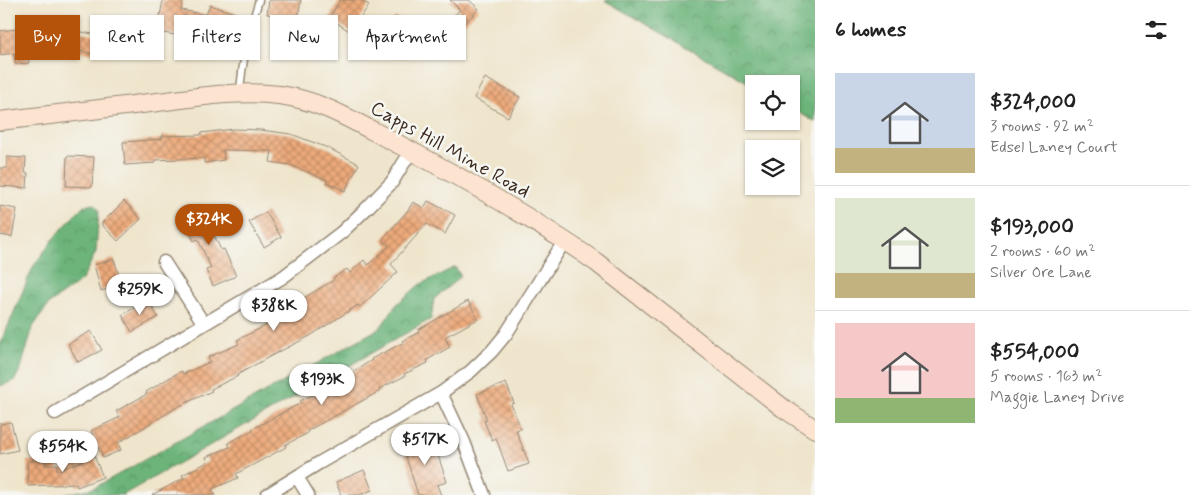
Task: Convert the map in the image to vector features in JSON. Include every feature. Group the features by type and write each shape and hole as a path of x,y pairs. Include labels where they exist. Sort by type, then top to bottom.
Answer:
{"street":[{"name":"Capps Hill Mine Road","path":"0,121 240,94 281,95 315,104 351,119 411,151 515,209 565,240 783,408 815,429"},
{"path":"55,413 283,277 342,232 392,182 411,151"},
{"path":"268,495 441,393 471,371 492,351 506,334 565,240"},
{"path":"164,262 204,324"},
{"path":"441,393 464,442 484,495"},
{"path":"297,477 308,495"}],"lane":[{"path":"240,94 242,65 250,25 258,0"}],"green space":[{"path":"604,0 815,0 815,122 800,113 800,75 745,75 745,81"},
{"path":"95,204 99,210 96,252 82,280 49,304 33,327 21,368 14,381 0,386 0,345 33,267 54,238 83,206"},
{"path":"455,267 461,276 434,299 431,319 123,495 62,495 94,488 380,328 396,305 419,285"}],"building":[{"path":"163,0 183,0 181,10 206,15 174,15 174,35 164,33 164,15 160,15"},
{"path":"269,0 301,0 298,15 267,14"},
{"path":"340,0 361,0 369,5 362,15 348,15 348,30 338,24 338,15 331,15"},
{"path":"450,0 469,0 479,9 466,22 466,15 454,15 460,10"},
{"path":"210,5 238,15 206,15"},
{"path":"15,29 15,60 29,60 29,63 15,64 14,53 0,55 0,31"},
{"path":"80,32 90,34 90,53 80,51"},
{"path":"485,78 520,97 508,117 474,98"},
{"path":"234,129 291,134 328,148 359,164 345,191 326,182 327,180 290,165 270,162 272,151 223,150 224,160 204,163 204,158 155,160 155,163 125,165 123,142 162,139 162,136 201,135 201,133"},
{"path":"67,156 94,157 92,187 66,186"},
{"path":"7,157 26,158 27,188 0,186 0,168 7,168"},
{"path":"124,201 141,219 118,241 101,224"},
{"path":"428,201 455,215 445,234 427,224 391,264 398,272 360,307 358,305 310,336 211,389 212,391 179,406 118,443 121,450 103,458 91,431 120,417 116,411 147,394 146,392 174,375 182,371 183,374 210,362 208,357 239,344 237,340 267,325 266,323 283,314 285,318 305,306 302,299 334,280 333,278 347,269 350,273 364,260 368,265 389,246 382,240 413,202 424,208"},
{"path":"200,205 221,250 224,249 236,276 213,286 206,270 211,268 198,239 194,241 181,214"},
{"path":"0,206 17,209 12,237 0,235"},
{"path":"266,212 281,237 264,247 249,222"},
{"path":"114,259 122,285 101,291 94,265"},
{"path":"148,300 158,317 132,332 122,315"},
{"path":"468,301 478,319 445,337 450,347 427,360 428,363 404,374 405,376 379,389 380,391 307,431 308,433 285,445 286,447 236,474 238,478 212,489 216,495 152,495 184,478 182,475 208,462 206,457 230,447 228,443 301,403 300,401 325,389 325,387 349,376 371,359 403,343 402,341 419,332 418,330"},
{"path":"91,331 102,350 78,362 68,344"},
{"path":"506,383 514,403 511,404 521,429 516,430 529,464 508,471 496,438 492,440 484,421 487,420 477,394"},
{"path":"11,422 18,450 0,454 0,424"},
{"path":"431,435 447,482 437,485 441,495 418,495 402,444"},
{"path":"94,456 103,477 77,487 76,484 28,486 27,461 45,460 45,465 57,464 57,471"},
{"path":"364,470 372,490 360,495 341,495 336,482"}]}
